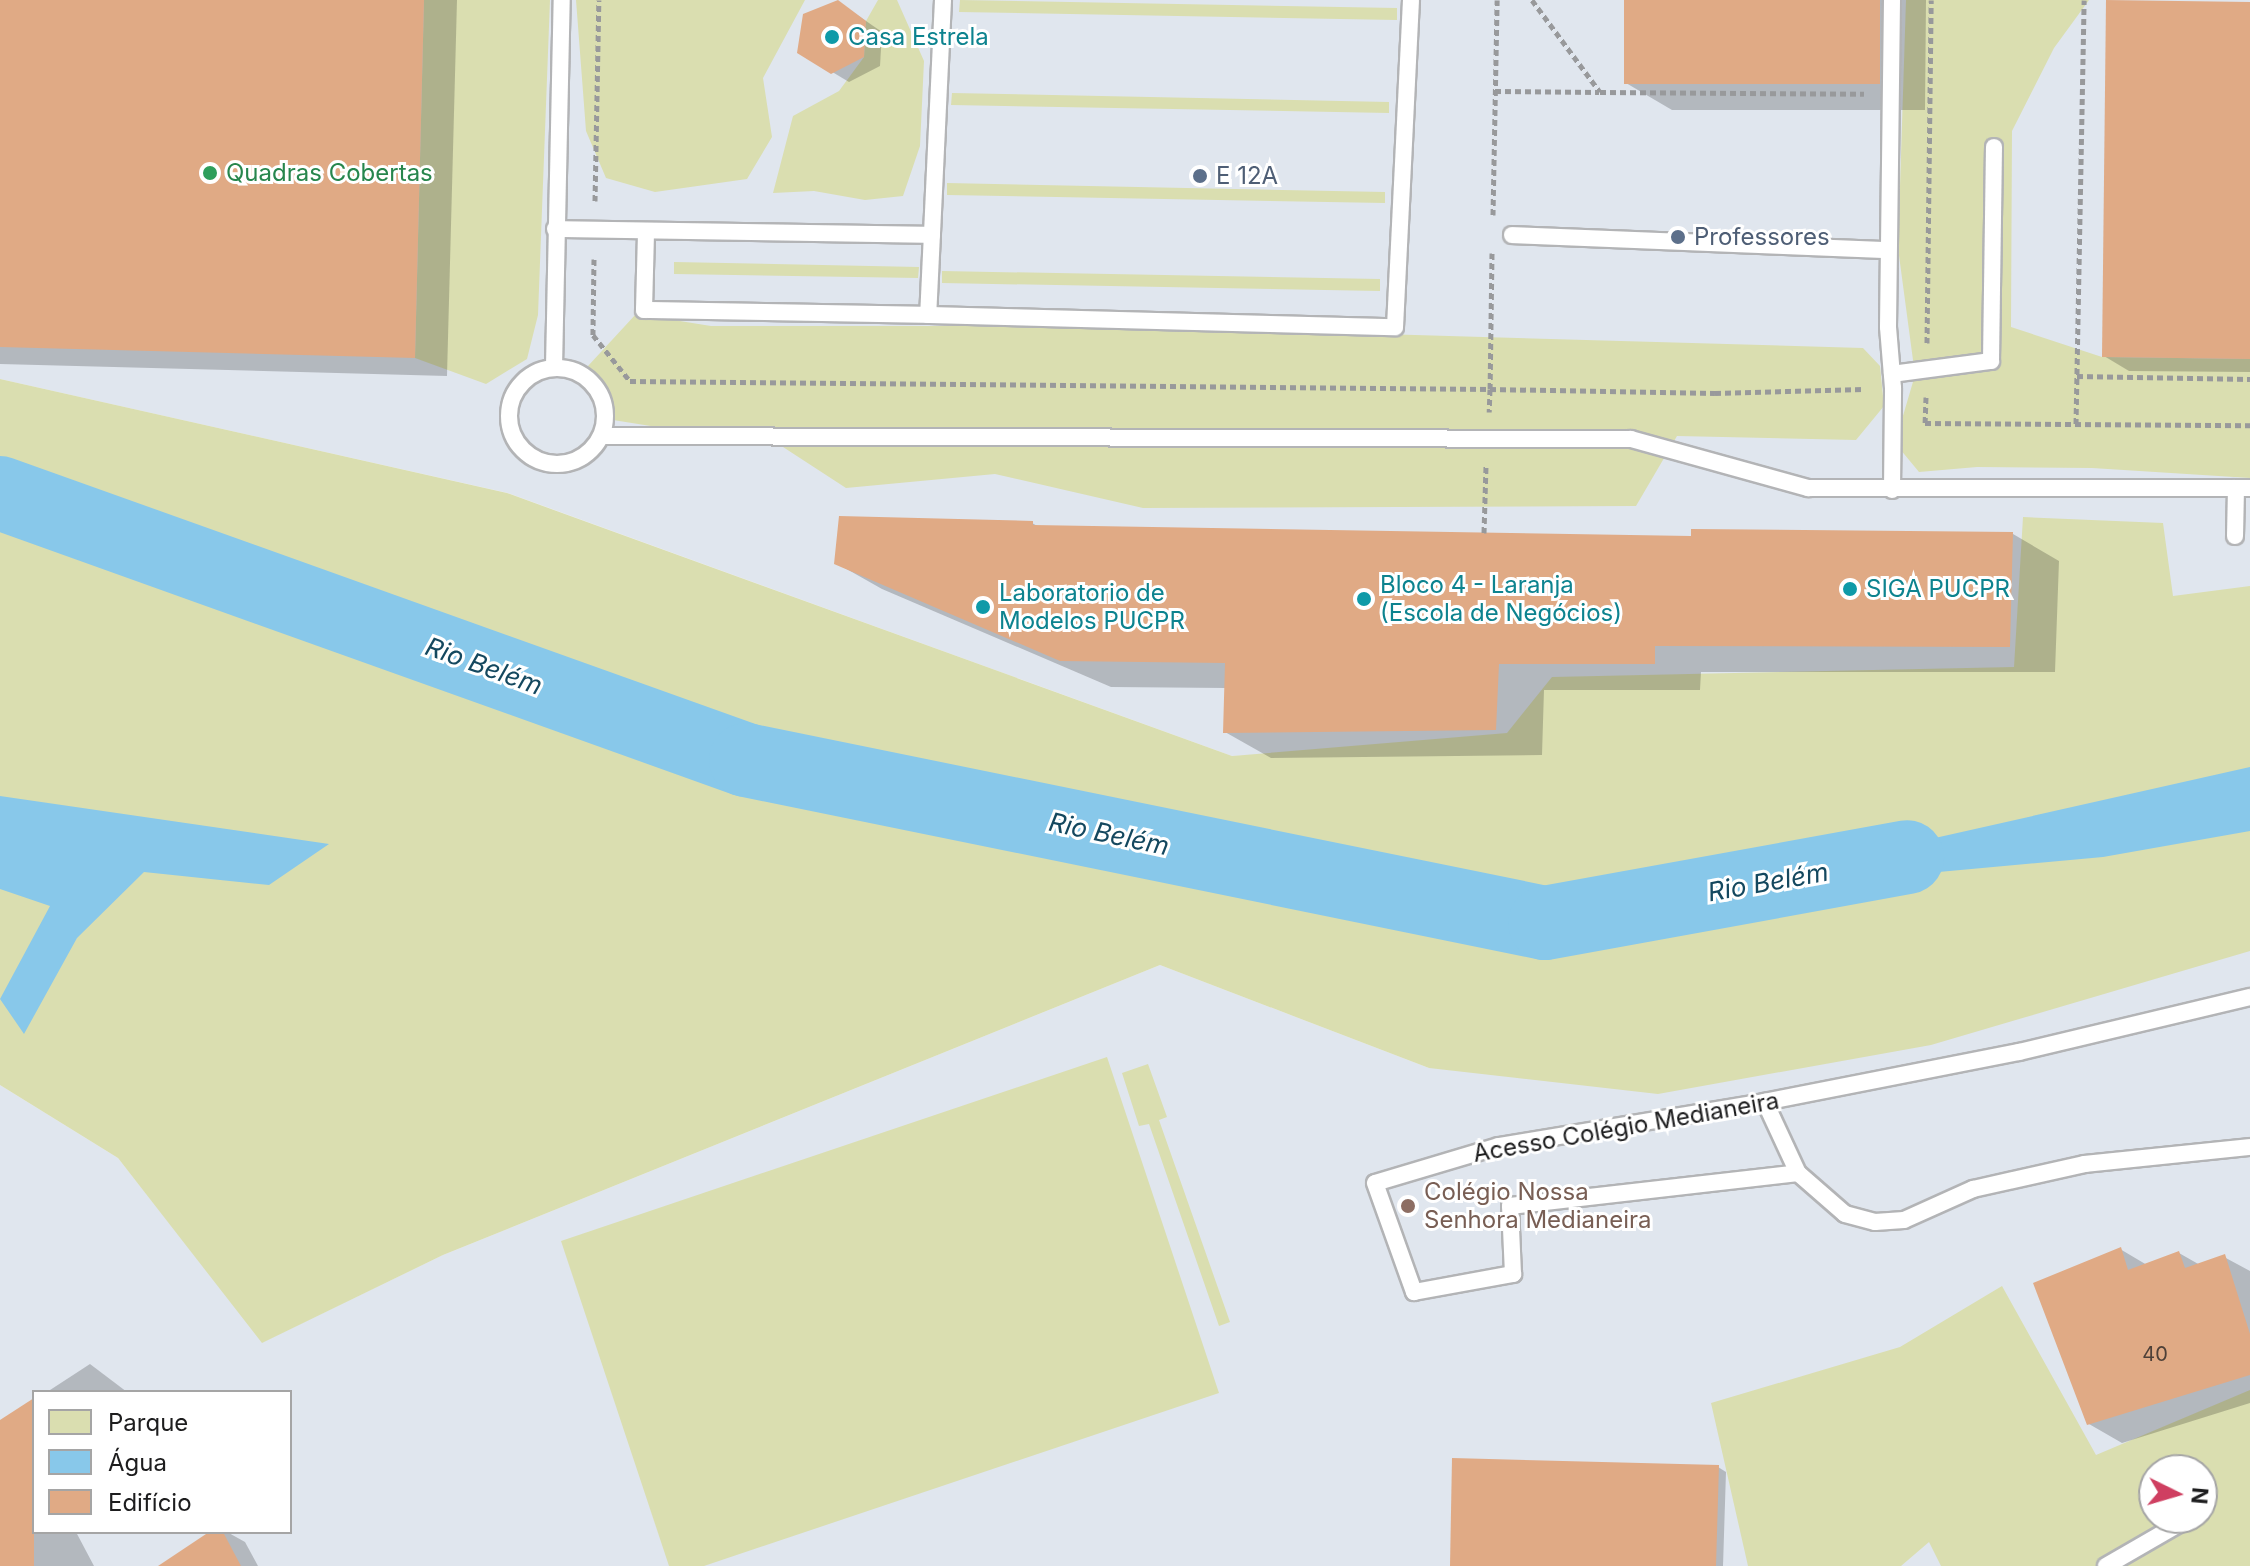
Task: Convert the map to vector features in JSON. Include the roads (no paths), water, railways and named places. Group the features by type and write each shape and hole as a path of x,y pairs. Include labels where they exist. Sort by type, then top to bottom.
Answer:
{"lane":[{"path":"554,367 562,0"},
{"path":"928,315 943,0"},
{"path":"646,233 644,310 1395,327 1411,0"},
{"path":"1892,0 1888,250 1892,490"},
{"path":"1892,381 1991,361 1994,147"},
{"path":"555,229 646,233 932,235"},
{"path":"1512,235 1888,250"},
{"path":"554,367 579,372 598,388 606,412 602,436 583,458 555,465 527,455 511,431 511,401 527,378 554,367"},
{"path":"602,436 1631,439 1808,488 2243,488 2235,536"},
{"name":"Acesso Colégio Medianeira","path":"1798,1173 1510,1206 1513,1274 1414,1292 1375,1183 1499,1146 1765,1102 2019,1052 2250,997"},
{"path":"1765,1102 1798,1173 1845,1214 1875,1222 1904,1220 1973,1189 2085,1164 2250,1147"},
{"path":"2106,1566 2161,1534"}],"water":[{"path":"2250,767 2250,831 2103,857 1906,875 1775,874"},
{"path":"0,796 329,844 269,885 144,872 77,938 24,1034 0,999 50,906 0,889"}],"waterway":[{"name":"Rio Belém","path":"0,493 746,760 1545,923 1907,857"}],"place":[{"name":"Casa Estrela","path":"832,37"},
{"name":"Quadras Cobertas","path":"210,173"},
{"name":"E 12A","path":"1200,176"},
{"name":"Professores","path":"1678,237"},
{"name":"SIGA PUCPR","path":"1850,589"},
{"name":"Bloco 4 - Laranja (Escola de Negócios)","path":"1364,599"},
{"name":"Laboratorio de Modelos PUCPR","path":"983,607"},
{"name":"Colégio Nossa Senhora Medianeira","path":"1408,1206"}]}
